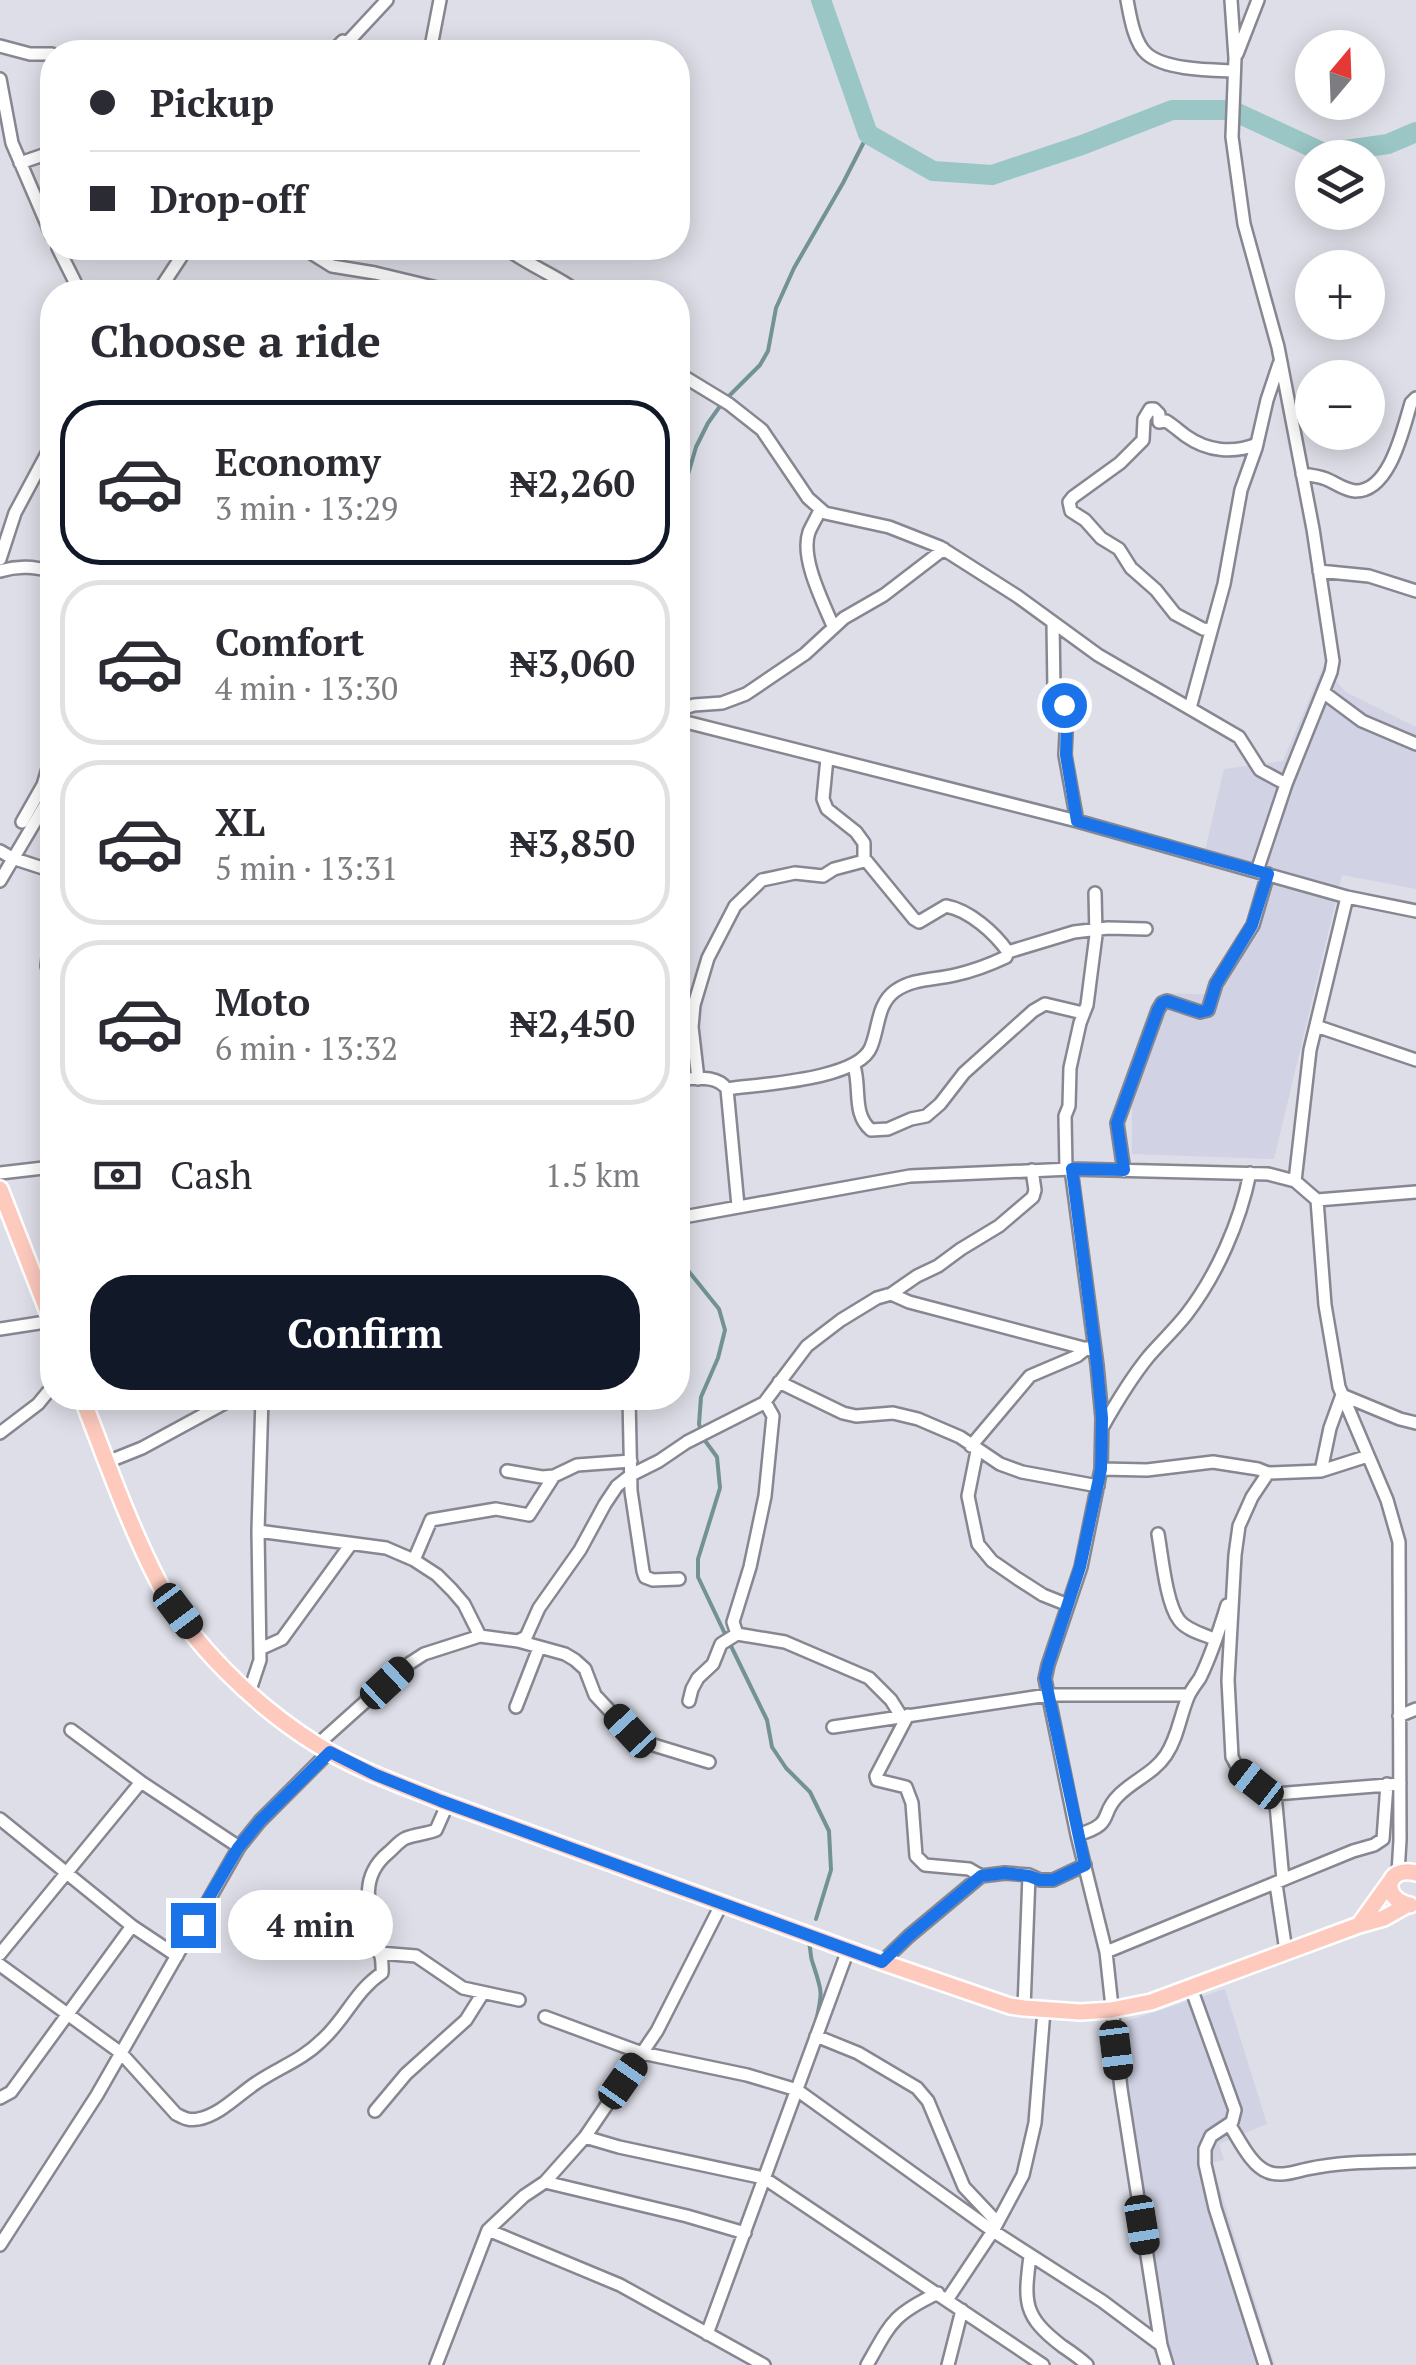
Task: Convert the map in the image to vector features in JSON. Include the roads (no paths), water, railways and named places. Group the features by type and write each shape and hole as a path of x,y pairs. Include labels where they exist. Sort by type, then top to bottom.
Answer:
{"main road":[{"path":"0,1190 40,1292"},
{"path":"87,1410 160,1584 202,1644 249,1693 323,1748 448,1804 848,1950 1024,2008 1080,2012 1150,2002 1384,1918 1411,1904"},
{"path":"1359,1925 1394,1878 1404,1870 1416,1872"},
{"path":"1394,1878 1390,1893 1397,1902 1411,1904"}],"street":[{"path":"350,40 387,0"},
{"path":"432,40 440,0"},
{"path":"1127,0 1140,45 1148,55 1192,69 1235,64"},
{"path":"1124,1170 1117,1123 1158,1010 1167,1001 1200,1012 1208,1010 1216,984 1252,925 1286,784 1333,661 1268,304 1244,224 1232,137 1235,64 1231,0"},
{"path":"1235,64 1258,0"},
{"path":"0,46 40,54"},
{"path":"0,79 12,144 40,209"},
{"path":"20,163 40,156"},
{"path":"322,260 332,266 404,280"},
{"path":"522,260 562,280"},
{"path":"1190,708 1224,584 1241,490 1280,363"},
{"path":"690,380 762,430 808,498 825,514 889,526 944,549 1098,654 1239,737 1260,770 1286,784"},
{"path":"1302,474 1359,491 1377,484 1389,467 1411,402 1416,398"},
{"path":"1211,630 1175,614 1118,549 1071,511 1069,502 1120,464 1144,440 1144,419 1150,410 1159,414 1159,422 1173,425 1184,435 1212,448 1245,449 1257,444"},
{"path":"0,559 8,514 40,463"},
{"path":"820,510 808,534 807,553 833,626"},
{"path":"690,706 722,703 746,694 804,654 833,626 884,595 944,549"},
{"path":"0,570 40,569"},
{"path":"1319,571 1368,576 1416,591"},
{"path":"1053,622 1054,690 1067,713 1066,755 1077,821"},
{"path":"1324,692 1362,721 1416,744"},
{"path":"690,723 1077,821 1347,897 1416,910"},
{"path":"698,1079 692,1027 694,1005 708,958 735,906 762,880 795,873 824,876 834,869 864,861 864,843 826,809 822,799 827,758"},
{"path":"22,822 40,791"},
{"path":"0,881 40,812"},
{"path":"0,851 40,867"},
{"path":"864,858 919,922 946,906 956,908 991,933 1008,952"},
{"path":"1095,893 1087,1005 1070,1068 1065,1116 1102,1428 1101,1469 1080,1567 1045,1678 1106,1952 1121,2089 1167,2365"},
{"path":"1295,1181 1310,1050 1347,897"},
{"path":"727,1089 812,1078 854,1066 871,1049 882,1007 892,992 910,982 983,967 1006,957 1008,952 1074,932 1146,929"},
{"path":"854,1066 863,1123 871,1130 888,1129 926,1116 964,1074 1033,1011 1045,1004 1084,1014"},
{"path":"1316,1026 1416,1060"},
{"path":"690,1079 713,1079 727,1089 738,1206"},
{"path":"0,1174 40,1169"},
{"path":"690,1216 910,1176 1069,1169 1250,1173 1295,1181 1317,1200 1326,1305 1342,1394 1387,1500 1399,1542 1399,1716 1394,1784 1382,1839 1106,1952"},
{"path":"507,1471 542,1477 577,1465 631,1468 659,1461 706,1431 764,1402 807,1346 841,1320 876,1298 891,1294 1021,1208 1036,1190 1032,1170"},
{"path":"1102,1428 1137,1372 1207,1284 1244,1202 1250,1173"},
{"path":"1317,1200 1416,1192"},
{"path":"891,1294 1091,1349"},
{"path":"0,1329 40,1324"},
{"path":"1068,1605 1043,1595 992,1561 978,1544 968,1496 974,1448 1030,1376 1091,1349"},
{"path":"779,1382 843,1413 893,1413 918,1419 960,1437 1000,1464 1022,1472 1098,1486"},
{"path":"1342,1394 1416,1423"},
{"path":"1320,1471 1342,1394"},
{"path":"0,1433 40,1402"},
{"path":"736,1635 733,1622 766,1496 772,1416 764,1402"},
{"path":"107,1462 212,1410"},
{"path":"249,1693 260,1660 262,1410"},
{"path":"630,1410 630,1491 645,1578 678,1579"},
{"path":"1101,1469 1147,1470 1213,1462 1268,1473 1320,1471 1368,1456"},
{"path":"518,1642 526,1637 539,1608 631,1468"},
{"path":"1268,1473 1240,1526 1232,1587 1228,1680 1232,1756 1239,1770 1275,1794 1394,1784"},
{"path":"414,1560 431,1520 496,1509 529,1516 554,1476"},
{"path":"258,1531 386,1548 414,1560 452,1590 480,1636"},
{"path":"1158,1534 1177,1618 1214,1639"},
{"path":"260,1648 282,1639 351,1544"},
{"path":"1077,1835 1104,1822 1116,1797 1154,1769 1166,1755 1176,1738 1188,1695 1206,1664 1232,1587"},
{"path":"689,1701 698,1678 713,1664 721,1644 736,1635 785,1642 870,1678 904,1716"},
{"path":"0,2244 122,2053 238,1848 323,1748 404,1667 424,1654 480,1636 564,1654 585,1669 595,1694 637,1740 709,1762"},
{"path":"516,1707 539,1648"},
{"path":"832,1727 1048,1695 1188,1695"},
{"path":"1399,1716 1416,1709"},
{"path":"904,1716 876,1780 906,1787 912,1803 916,1856 920,1861 925,1865 969,1869 981,1876"},
{"path":"71,1730 238,1848"},
{"path":"0,1954 141,1782"},
{"path":"1394,1784 1400,1840 1394,1878"},
{"path":"1275,1794 1286,1952"},
{"path":"0,1965 122,2053 176,2114 188,2120 210,2115 321,2042 366,1984 382,1973 370,1917 368,1895 372,1878 380,1859 402,1839 436,1830 448,1804"},
{"path":"0,1819 132,1926 176,1956"},
{"path":"1400,1840 1416,1872"},
{"path":"882,1962 981,1876 1005,1873 1053,1880 1085,1865"},
{"path":"1024,2008 1029,1876"},
{"path":"434,2364 488,2230 545,2182 585,2136 664,2018 722,1905"},
{"path":"0,2098 11,2092 132,1926"},
{"path":"706,2334 848,1950"},
{"path":"380,1953 416,1956 463,1988 519,2000"},
{"path":"1191,1988 1235,2110 1229,2124 1211,2136 1205,2150 1206,2164 1215,2208 1265,2365"},
{"path":"375,2110 406,2074 466,2020 483,1993"},
{"path":"867,2365 880,2340 903,2312 943,2297 995,2226 1022,2175 1034,2124 1044,2010"},
{"path":"545,2017 642,2053 747,2074 796,2090 1161,2345"},
{"path":"816,2036 858,2053 917,2088 928,2100 964,2187 995,2226"},
{"path":"1229,2124 1260,2168 1270,2174 1333,2163 1416,2162"},
{"path":"585,2136 764,2178 1043,2365"},
{"path":"545,2182 745,2234"},
{"path":"488,2230 620,2285 764,2365"},
{"path":"1030,2256 1030,2316 1088,2365"},
{"path":"948,2365 962,2310"}],"waterway":[{"path":"821,0 868,134 933,171 992,175 1172,110 1231,110 1324,153 1388,144 1416,132"},
{"path":"690,468 708,423 768,351 776,308 794,268 868,134"},
{"path":"690,1273 719,1309 725,1330 701,1397 699,1424 703,1438 717,1457 720,1488 698,1559 698,1577 726,1636"},
{"path":"730,1644 767,1720 772,1747 810,1792 829,1831 831,1870 816,1919"},
{"path":"808,1941 820,1992 816,2021"}]}
